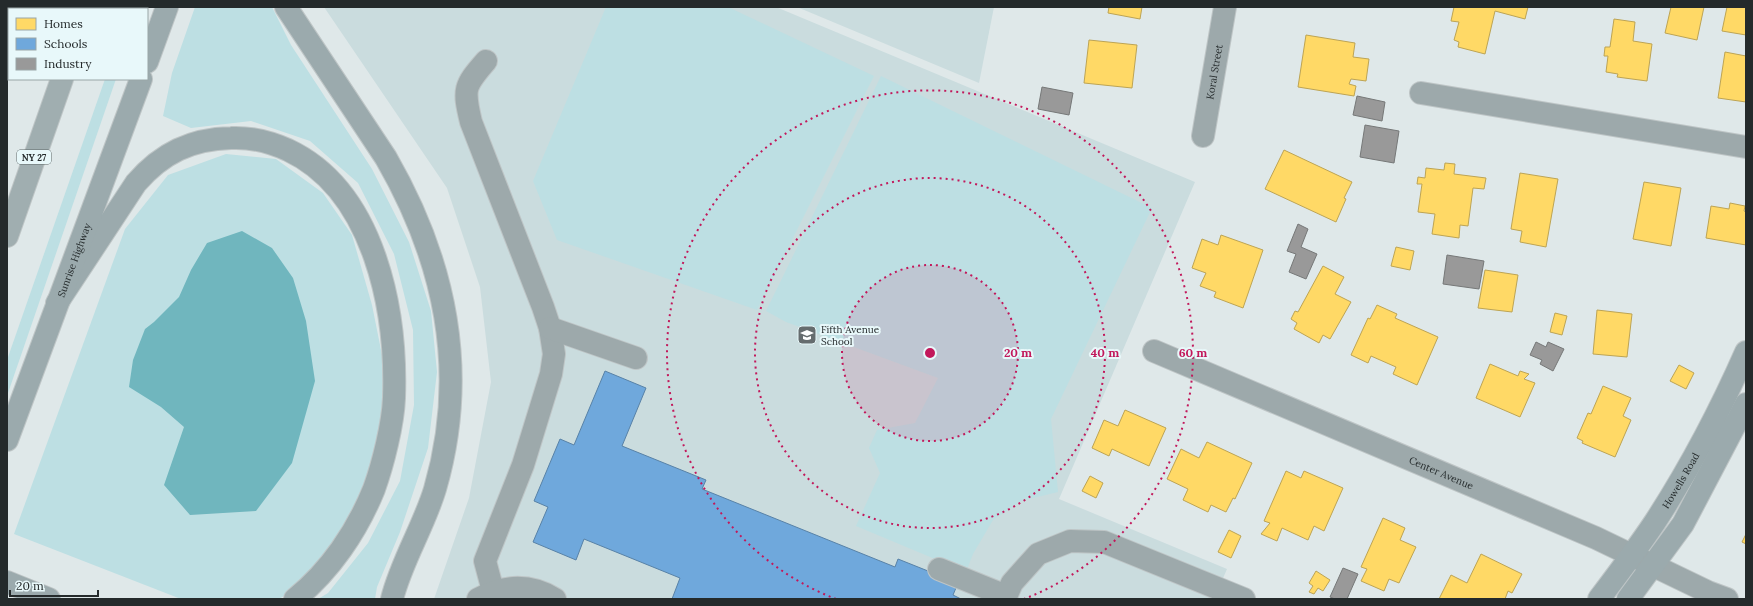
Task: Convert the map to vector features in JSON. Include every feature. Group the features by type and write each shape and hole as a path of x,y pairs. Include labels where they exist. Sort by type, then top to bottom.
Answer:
{"highway":[{"name":"NY 27","path":"7,236 62,80"}],"main road":[{"path":"148,59 167,7"},
{"path":"286,7 386,158 400,182 426,241 442,297 450,354 450,397 447,436 434,490 392,599"},
{"name":"Sunrise Highway","path":"7,440 140,80"},
{"path":"58,303 136,184 149,168 182,147 202,141 222,138 241,137 261,141 280,147 310,163 335,186 349,204 361,225 381,278 388,307 392,339 394,400 382,461 374,488 364,510 351,535 326,569 308,589 295,599"},
{"name":"Howells Road","path":"1599,599 1632,555 1658,516 1718,412 1746,352"},
{"path":"1628,599 1683,524 1746,404"},
{"path":"7,582 39,595"}],"street":[{"name":"Koral Street","path":"1203,136 1226,7"},
{"path":"486,61 471,78 465,97 471,122 550,328 554,354 551,374 522,464 485,562 486,595 517,587 546,593 555,599"},
{"path":"1421,93 1746,147"},
{"path":"550,328 636,358"},
{"name":"Center Avenue","path":"1154,351 1596,538 1708,592 1728,599"},
{"path":"939,569 1006,597 1012,583 1038,554 1070,541 1104,542 1205,592 1244,599"}],"shaded area":[{"path":"195,7 272,7 291,45 372,169 409,242 431,311 437,372 428,448 400,532 377,587 375,599 318,599 328,593 368,543 400,481 414,405 413,330 394,254 358,183 310,141 251,121 191,128 163,116 172,73"},
{"name":"Fifth Avenue School","path":"324,7 776,7 1195,182 1059,499 1227,569 1214,599 434,599 469,498 491,382 480,287 447,188"},
{"path":"606,7 728,7 874,76 757,310 557,240 533,181"},
{"path":"797,7 994,7 979,83"},
{"path":"881,76 1152,208 1051,419 1058,492 1021,501 993,520 973,554 966,572 856,526 880,473 869,448 877,430 915,423 938,378 786,322 766,311"},
{"path":"105,80 116,80 7,396 7,360"},
{"path":"226,154 276,159 323,193 352,235 372,305 387,380 377,454 339,540 300,589 278,599 181,599 14,534 125,229 168,175"}],"water":[{"path":"242,231 272,248 293,278 306,321 315,381 292,463 256,511 190,515 164,485 184,427 161,407 129,387 133,360 145,329 179,297 191,270 207,243"}],"building: Homes":[{"path":"1109,7 1142,7 1140,19 1108,13"},
{"path":"1454,7 1528,7 1525,19 1495,11 1485,54 1458,47 1459,42 1454,40 1459,22 1451,21"},
{"path":"1671,7 1704,7 1697,40 1665,33"},
{"path":"1727,7 1746,7 1746,35 1722,31"},
{"path":"1614,19 1635,22 1633,41 1652,44 1647,81 1617,77 1618,74 1606,72 1608,56 1604,56 1605,47 1610,47"},
{"path":"1306,35 1355,43 1353,57 1369,59 1366,81 1351,79 1349,84 1356,86 1354,96 1298,87"},
{"path":"1089,40 1137,45 1132,88 1084,83"},
{"path":"1725,52 1746,56 1746,102 1718,98"},
{"path":"1284,150 1352,182 1344,198 1346,199 1336,222 1265,189"},
{"path":"1445,163 1455,164 1454,174 1486,178 1484,189 1473,188 1468,226 1460,225 1459,238 1432,234 1435,214 1418,212 1422,184 1417,184 1418,177 1425,178 1426,168 1444,170"},
{"path":"1520,173 1558,179 1546,247 1520,242 1522,231 1511,229"},
{"path":"1644,182 1681,188 1671,246 1633,239"},
{"path":"1730,203 1745,206 1746,245 1706,238 1711,206 1729,209"},
{"path":"1221,235 1263,250 1243,308 1214,297 1216,292 1200,286 1206,273 1192,268 1202,239 1218,245"},
{"path":"1396,247 1414,251 1410,270 1391,266"},
{"path":"1323,266 1344,277 1335,294 1351,302 1330,339 1323,335 1319,343 1294,329 1297,323 1291,319 1295,311 1298,312"},
{"path":"1485,270 1518,275 1512,312 1478,308"},
{"path":"1377,305 1397,314 1395,318 1438,337 1417,385 1393,374 1396,367 1371,356 1368,363 1351,355 1368,318 1370,319"},
{"path":"1597,310 1632,314 1627,357 1593,354"},
{"path":"1555,313 1567,316 1562,335 1550,332"},
{"path":"1490,364 1518,376 1520,371 1529,374 1524,379 1535,383 1520,417 1476,398"},
{"path":"1679,365 1694,373 1686,389 1670,381"},
{"path":"1603,386 1631,398 1623,416 1631,420 1615,457 1582,443 1583,441 1577,438 1588,413 1591,414"},
{"path":"1125,410 1166,428 1149,466 1112,449 1109,456 1092,448 1104,420 1118,426"},
{"path":"1207,442 1252,463 1235,499 1233,498 1226,512 1211,505 1208,512 1183,500 1188,489 1167,479 1181,449 1199,458"},
{"path":"1286,471 1301,478 1304,471 1343,488 1324,531 1314,526 1308,540 1282,528 1277,541 1261,534 1270,523 1264,521"},
{"path":"1090,476 1103,483 1096,498 1082,491"},
{"path":"1383,518 1405,528 1400,540 1416,547 1399,583 1389,579 1384,591 1361,581 1367,569 1361,567"},
{"path":"1229,530 1241,536 1231,558 1218,552"},
{"path":"1746,534 1746,544 1742,542"},
{"path":"1481,554 1522,574 1512,593 1508,591 1505,599 1439,599 1451,575 1467,583"},
{"path":"1316,571 1330,580 1323,591 1318,588 1314,594 1309,592 1313,586 1309,583"}],"building: Schools":[{"path":"605,371 646,388 622,446 706,480 702,489 895,567 898,559 958,583 953,595 961,599 672,599 680,578 584,539 576,560 533,542 548,507 534,501 560,439 574,445"}],"building: Industry":[{"path":"1042,87 1073,93 1069,115 1038,109"},
{"path":"1357,96 1385,102 1382,121 1353,115"},
{"path":"1365,125 1399,131 1394,163 1360,157"},
{"path":"1298,224 1308,229 1301,247 1317,254 1306,279 1289,272 1296,254 1287,251"},
{"path":"1447,255 1484,261 1479,289 1443,284"},
{"path":"1536,342 1546,347 1548,342 1564,349 1553,371 1540,364 1542,360 1530,355"},
{"path":"1343,568 1358,574 1347,599 1335,599 1330,597"}],"place":[{"name":"Fifth Avenue School","path":"807,335"}]}
